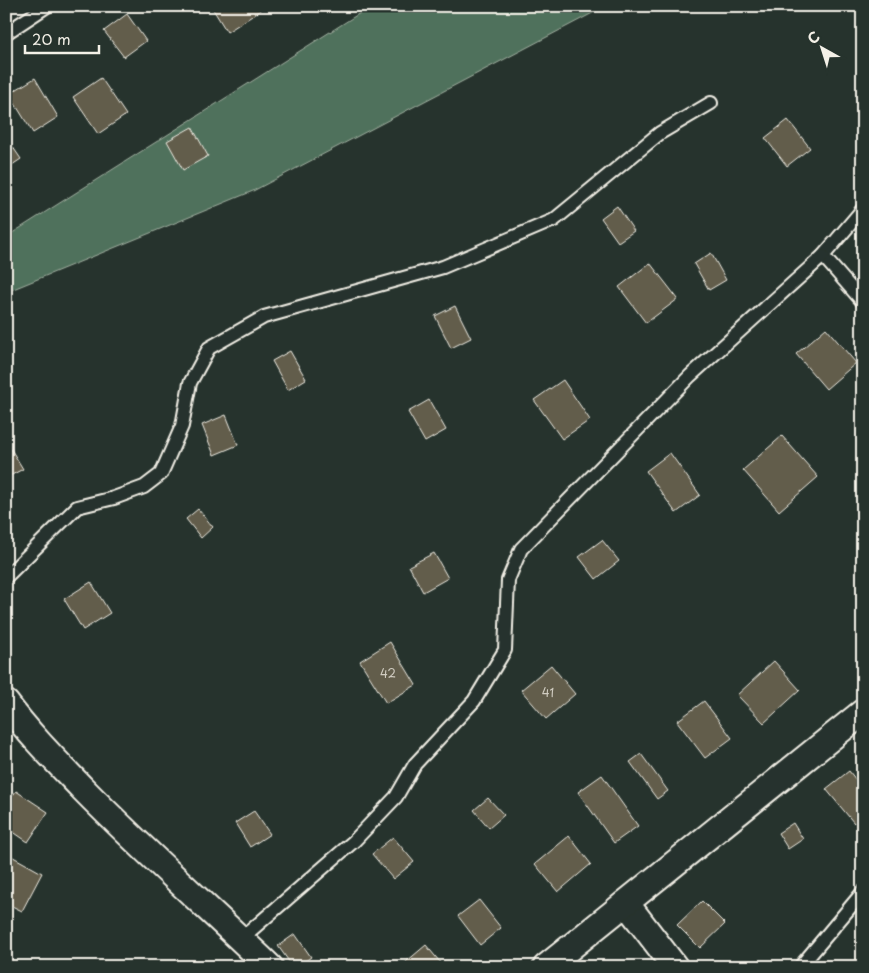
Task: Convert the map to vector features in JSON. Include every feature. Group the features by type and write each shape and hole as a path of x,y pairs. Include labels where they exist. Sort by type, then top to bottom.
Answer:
{"street":[{"path":"6,703 26,730 108,814 209,912 270,967"},
{"path":"546,967 863,712"},
{"path":"626,903 675,967"}],"lane":[{"path":"7,31 47,6"},
{"path":"6,577 77,507 114,498 144,487 161,474 182,426 190,383 210,348 264,317 443,267 554,220 660,133 711,102"},
{"path":"241,940 360,835 396,797 415,764 474,701 505,650 508,580 521,549 690,376 823,256 863,209"},
{"path":"823,256 863,302"},
{"path":"800,967 863,892"}],"green space":[{"path":"371,6 606,6 253,191 6,292 6,237"}],"building":[{"path":"211,6 258,6 260,11 227,32"},
{"path":"127,14 146,41 124,57 104,31"},
{"path":"35,78 58,117 33,133 9,94"},
{"path":"101,78 126,115 98,134 73,97"},
{"path":"788,120 810,148 787,166 765,138"},
{"path":"192,127 208,156 183,170 167,141"},
{"path":"6,137 21,159 6,169"},
{"path":"617,206 634,231 618,242 601,218"},
{"path":"711,253 726,280 709,290 694,264"},
{"path":"650,263 678,299 646,323 619,287"},
{"path":"455,306 471,338 451,348 435,316"},
{"path":"826,328 856,363 826,389 796,354"},
{"path":"290,351 306,379 288,390 272,361"},
{"path":"563,380 590,420 562,439 534,400"},
{"path":"429,400 446,430 425,442 408,412"},
{"path":"226,415 238,445 214,455 202,425"},
{"path":"782,436 818,477 779,511 743,470"},
{"path":"6,441 23,469 6,478"},
{"path":"670,453 700,495 676,513 646,471"},
{"path":"198,509 213,527 201,538 186,519"},
{"path":"602,540 619,561 596,579 579,557"},
{"path":"434,553 448,578 423,592 409,566"},
{"path":"91,582 110,613 83,630 64,599"},
{"path":"390,642 416,685 386,703 360,661"},
{"path":"774,661 800,690 764,723 737,695"},
{"path":"551,665 575,694 546,719 521,690"},
{"path":"704,701 732,738 705,758 677,721"},
{"path":"641,754 668,791 657,799 630,762"},
{"path":"849,771 863,789 863,816 854,823 826,789"},
{"path":"602,775 638,826 614,843 578,792"},
{"path":"16,791 48,812 28,842 6,827 6,805"},
{"path":"488,798 504,815 489,828 474,810"},
{"path":"254,811 270,834 250,847 235,823"},
{"path":"793,823 803,839 788,849 778,833"},
{"path":"569,836 591,864 558,892 535,864"},
{"path":"393,837 414,862 393,879 372,854"},
{"path":"6,853 42,873 22,911 6,903"},
{"path":"479,900 501,928 480,945 458,916"},
{"path":"702,901 725,924 700,948 677,925"},
{"path":"295,934 311,957 297,967 293,967 278,946"},
{"path":"426,945 444,967 400,967"}]}
